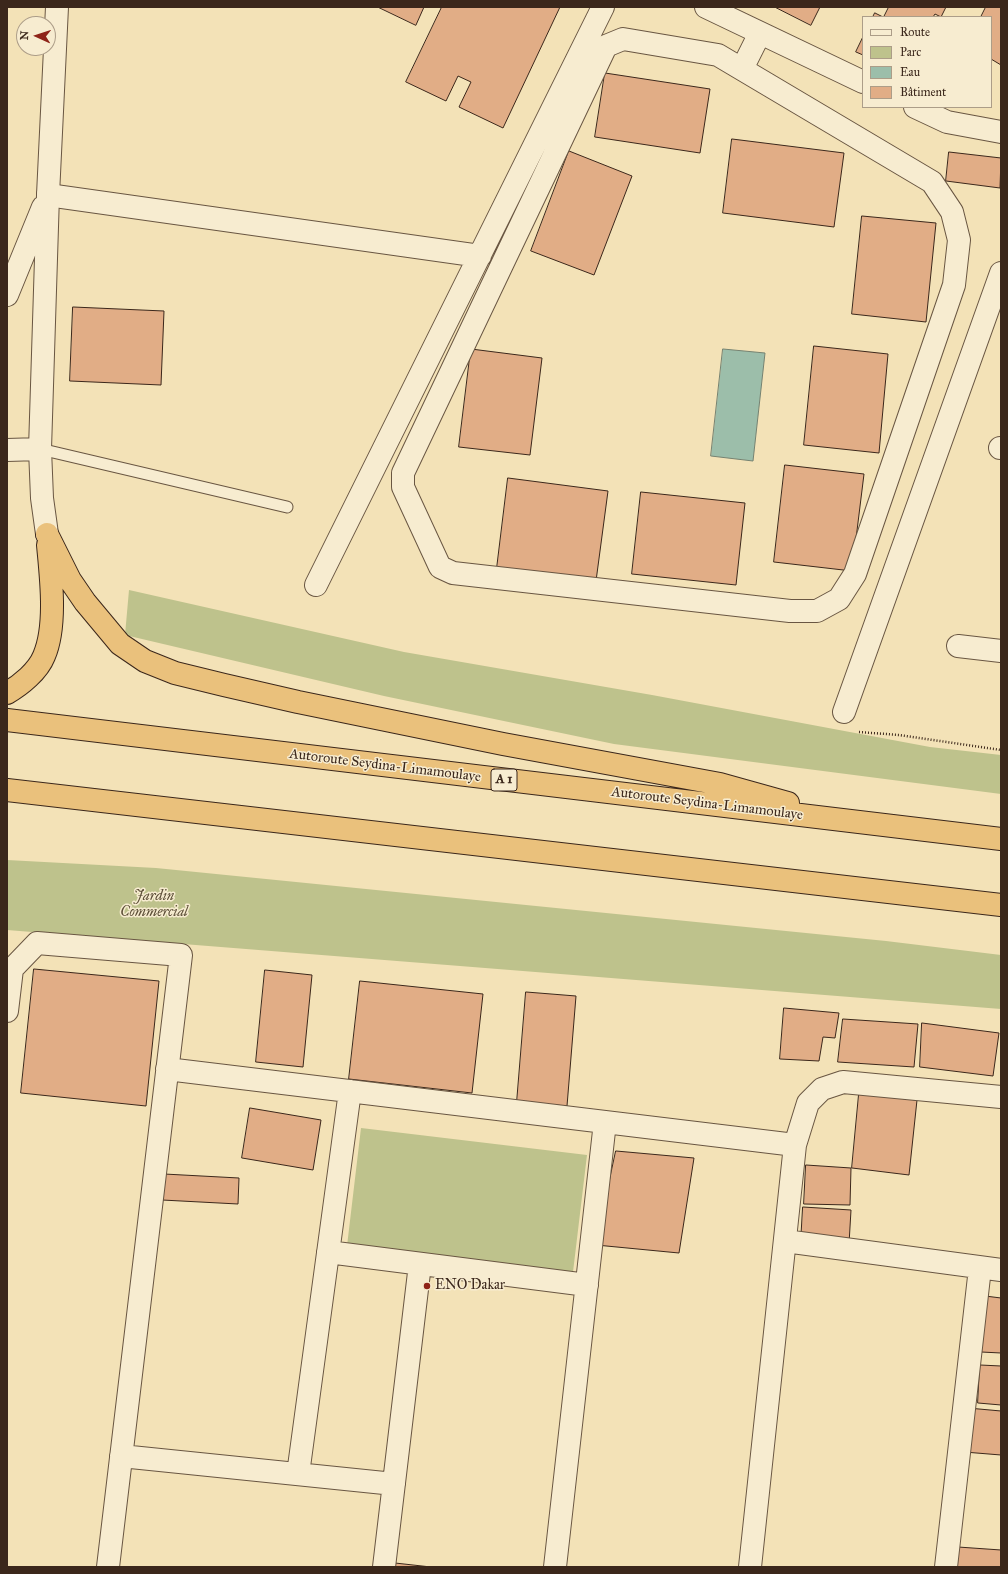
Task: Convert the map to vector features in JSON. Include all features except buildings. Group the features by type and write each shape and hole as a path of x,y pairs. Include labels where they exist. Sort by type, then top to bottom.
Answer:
{"highway":[{"path":"7,693 28,678 44,657 50,632 52,598 46,534"},
{"path":"46,534 70,580 81,597 120,644 145,661 175,673 224,686 503,744 720,784 850,821"},
{"name":"Autoroute Seydina-Limamoulaye","path":"7,720 1001,840"},
{"path":"7,790 1001,905"}],"street":[{"path":"46,534 42,498 40,449 48,195 57,7"},
{"path":"316,585 603,7"},
{"path":"706,7 862,82"},
{"path":"742,69 760,33"},
{"path":"623,39 718,55 742,69 932,182 952,212 959,240 954,285 855,574 839,599 817,611 790,611 453,573 440,567 403,487 404,474 606,46 623,39"},
{"path":"917,108 946,122 1001,132"},
{"path":"48,195 480,256"},
{"path":"7,295 48,195"},
{"path":"844,712 1001,273"},
{"path":"7,450 40,449"},
{"path":"958,646 1001,651"},
{"path":"7,1011 9,969 37,943 181,955 108,1567"},
{"path":"167,1069 795,1145"},
{"path":"750,1567 795,1145 808,1103 822,1089 843,1082 1001,1097"},
{"path":"298,1474 350,1091"},
{"path":"555,1567 605,1122"},
{"path":"785,1241 990,1269 946,1567"},
{"path":"328,1252 587,1285"},
{"path":"384,1567 420,1264"},
{"path":"121,1456 394,1484"}],"lane":[{"path":"40,449 287,507"}],"path":[{"path":"844,712 845,723 852,731 899,735 1001,750"}],"green space":[{"path":"129,590 404,652 652,695 930,747 1001,755 1001,794 614,744 384,696 125,635"},
{"name":"Jardin Commercial","path":"7,860 156,868 886,941 1001,955 1001,1009 7,930"},
{"path":"361,1128 587,1155 573,1272 347,1246"}],"water":[{"path":"723,349 765,353 753,461 711,456"}],"place":[{"name":"ENO Dakar","path":"427,1286"}]}
